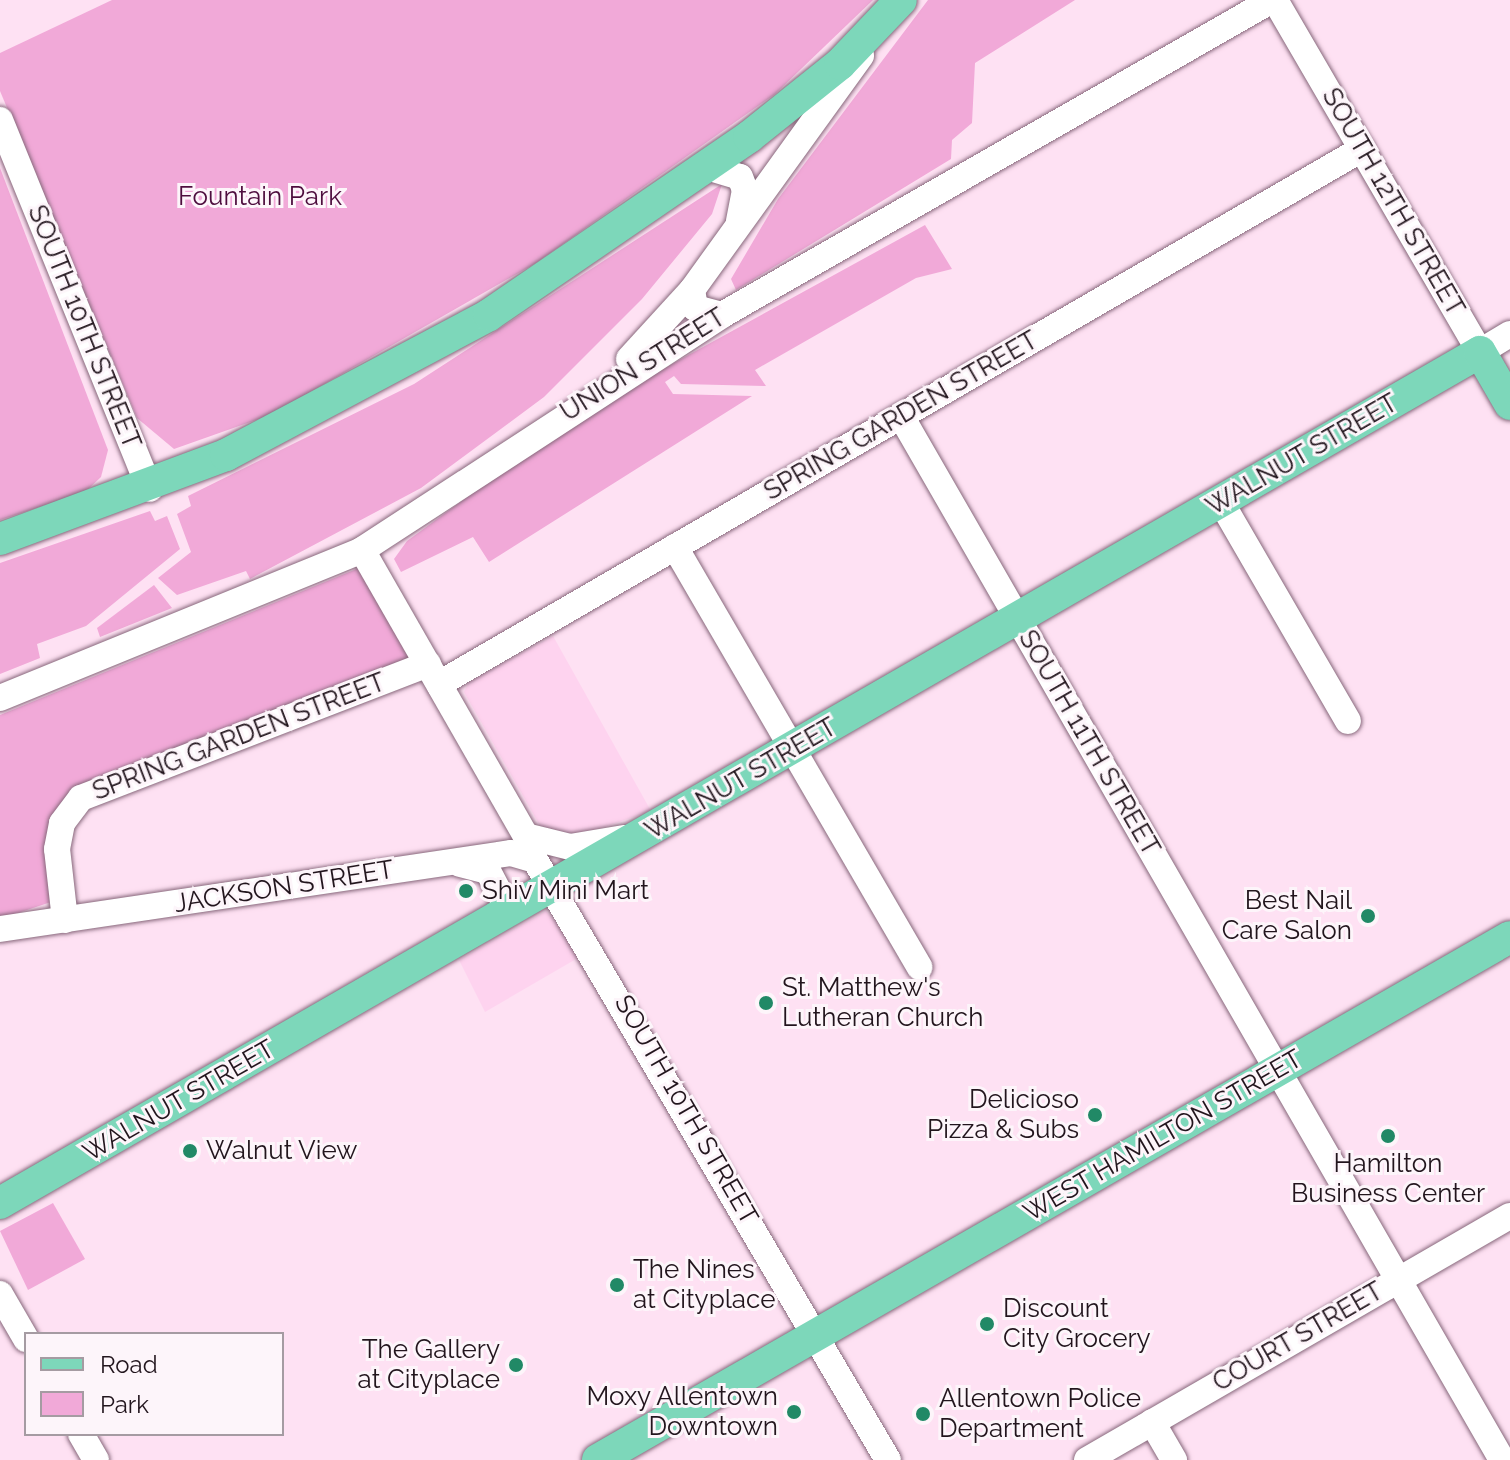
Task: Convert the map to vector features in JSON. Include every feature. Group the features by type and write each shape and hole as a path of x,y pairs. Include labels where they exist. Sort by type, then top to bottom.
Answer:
{"main road":[{"path":"0,539 150,489 417,357 560,270 749,137 895,8"},
{"name":"SOUTH 12TH STREET","path":"1480,352 1510,404"},
{"name":"WALNUT STREET","path":"0,1203 793,751 1017,618 1480,352"},
{"name":"WEST HAMILTON STREET","path":"598,1460 1510,937"}],"street":[{"name":"SOUTH 12TH STREET","path":"1274,0 1480,352"},
{"name":"UNION STREET","path":"0,698 362,550 588,397 722,315 1274,0"},
{"path":"588,397 692,290 895,8"},
{"name":"SOUTH 10TH STREET","path":"0,120 150,489"},
{"path":"749,137 764,145 775,176"},
{"name":"SPRING GARDEN STREET","path":"65,920 57,849 62,823 81,798 434,674 675,547 1362,149"},
{"path":"707,167 740,177 745,190 736,228"},
{"path":"692,290 695,308 722,315"},
{"path":"1480,352 1510,334"},
{"name":"SOUTH 11TH STREET","path":"901,416 1281,1068 1502,1460"},
{"path":"1221,502 1348,721"},
{"path":"675,547 919,967"},
{"path":"362,550 434,674 518,844 555,886"},
{"path":"518,844 570,847 648,833"},
{"name":"JACKSON STREET","path":"0,929 448,862 518,844"},
{"path":"448,862 488,871 509,911"},
{"name":"SOUTH 10TH STREET","path":"555,886 888,1460"},
{"name":"COURT STREET","path":"1087,1460 1510,1216"},
{"path":"0,1294 24,1336"},
{"path":"1152,1422 1174,1460"},
{"path":"82,1436 96,1460"}],"shaded area":[{"path":"553,636 651,811 572,838 543,831 464,692 469,682"},
{"path":"546,911 583,955 485,1012 459,960"}],"green space":[{"name":"Fountain Park","path":"112,0 873,0 775,94 536,263 270,415 174,449 137,418 0,91 0,53"},
{"path":"928,0 1075,0 975,63 972,123 952,140 951,159 736,290 731,279 778,199"},
{"path":"0,168 108,450 101,477 85,492 0,520"},
{"path":"722,184 712,214 642,299 544,397 421,488 250,579 246,571 177,595 158,578 191,552 177,514 191,506 188,496 414,384"},
{"path":"925,225 952,269 916,278 755,370 766,386 681,384 674,376 665,382 673,394 752,396 489,562 473,537 401,572 394,559 407,541 581,414"},
{"path":"150,511 155,521 167,516 180,549 86,626 37,644 40,658 0,674 0,563"},
{"path":"359,568 412,661 68,795 51,902 0,919 0,715"},
{"path":"154,585 172,608 100,637 97,628"},
{"path":"53,1203 85,1259 28,1290 0,1231"}],"place":[{"name":"Shiv Mini Mart","path":"466,891"},
{"name":"Best Nail Care Salon","path":"1368,916"},
{"name":"St. Matthew's Lutheran Church","path":"766,1003"},
{"name":"Delicioso Pizza & Subs","path":"1095,1115"},
{"name":"Hamilton Business Center","path":"1388,1136"},
{"name":"Walnut View","path":"190,1151"},
{"name":"The Nines at Cityplace","path":"617,1285"},
{"name":"Discount City Grocery","path":"987,1324"},
{"name":"The Gallery at Cityplace","path":"516,1365"},
{"name":"Moxy Allentown Downtown","path":"794,1412"},
{"name":"Allentown Police Department","path":"923,1414"}]}
